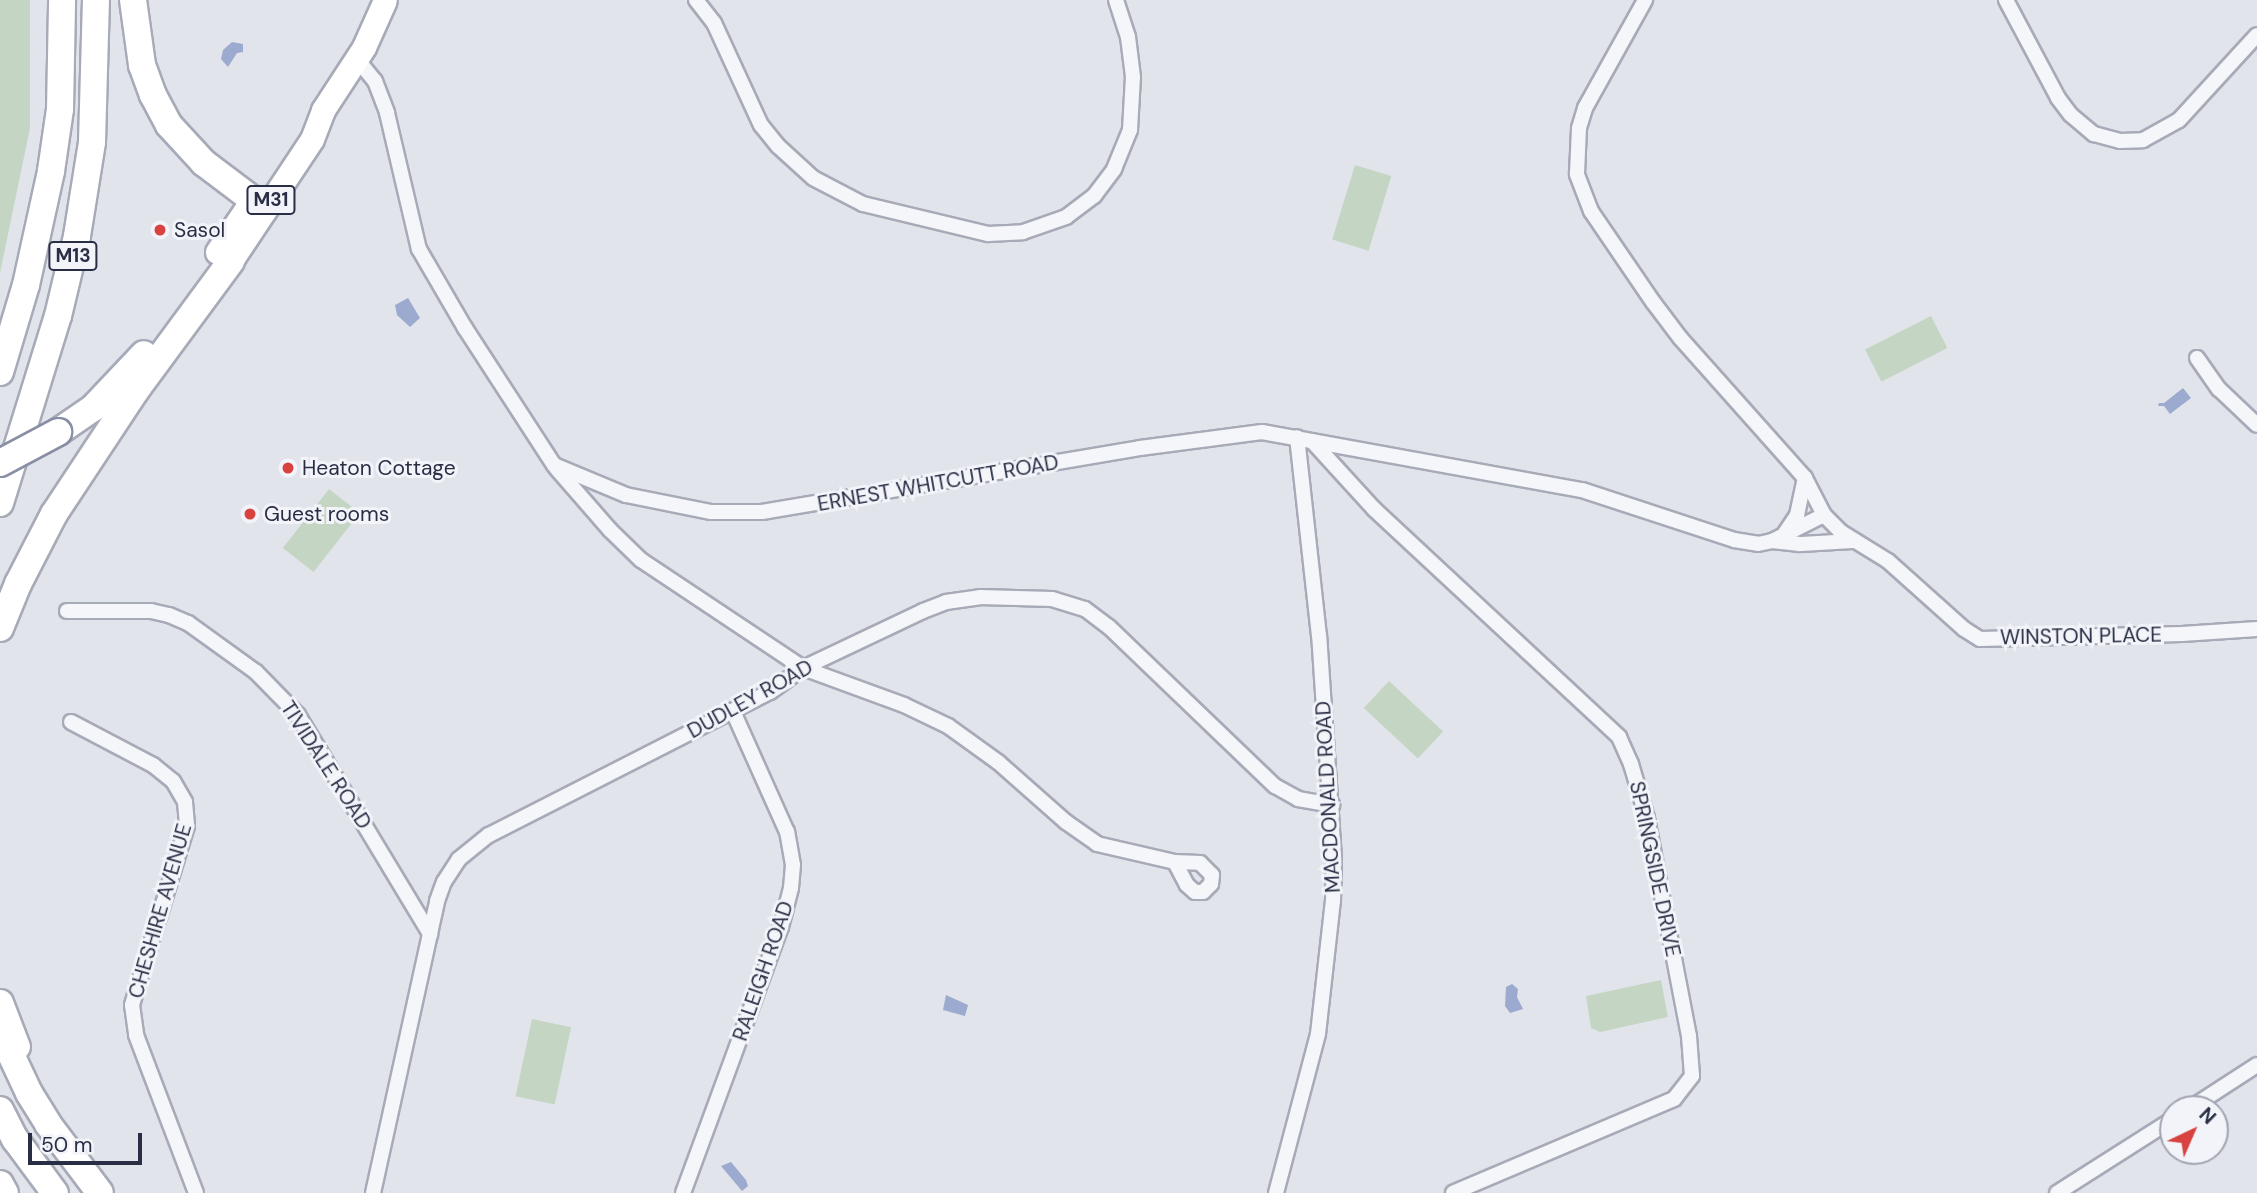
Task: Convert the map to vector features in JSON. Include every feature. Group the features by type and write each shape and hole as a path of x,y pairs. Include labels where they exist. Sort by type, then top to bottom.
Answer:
{"highway":[{"name":"M13","path":"0,372 26,285 51,171 60,109 62,0"},
{"name":"M13","path":"0,503 71,269 92,142 96,0"},
{"path":"133,0 142,65 153,95 169,125 204,163 259,204"},
{"path":"0,463 58,432 93,408 115,387 224,257"},
{"path":"0,628 18,584 54,514 224,257"},
{"path":"0,345 26,285"},
{"path":"0,1003 31,1078 77,1165"},
{"path":"0,1031 29,1093 77,1165 100,1193"},
{"path":"0,1110 15,1139 55,1193"},
{"path":"0,1184 5,1193"}],"main road":[{"name":"M31","path":"224,257 259,204 300,129 323,110 357,59 385,0"}],"street":[{"path":"696,0 714,23 761,125 778,146 813,178 863,204 988,234 1023,232 1066,217 1094,196 1114,169 1130,130 1133,77 1128,37 1116,0"},
{"path":"1646,0 1585,108 1579,128 1576,159 1583,195 1598,222 1681,339 1805,478 1824,515"},
{"path":"2006,0 2058,98 2071,115 2094,134 2120,141 2154,136 2179,120 2257,35"},
{"path":"357,59 380,92 413,232 429,270 513,407 554,466 610,530 641,560 803,668 904,705 948,726 998,762 1066,822 1097,844 1175,862"},
{"path":"2197,358 2219,389 2257,425"},
{"name":"ERNEST WHITCUTT ROAD","path":"554,466 647,501 736,513 788,508 1241,433 1262,432 1582,490 1734,540 1758,544 1777,539 1824,515"},
{"name":"MACDONALD ROAD","path":"1276,1193 1320,1019 1333,901 1332,805 1304,439"},
{"name":"SPRINGSIDE DRIVE","path":"1304,439 1384,518 1619,737 1632,764 1647,818 1687,1024 1692,1076 1674,1099 1453,1193"},
{"path":"1777,539 1797,515 1805,478"},
{"name":"WINSTON PLACE","path":"1824,515 1854,541 1888,561 1964,629 1980,639 2182,634 2257,629"},
{"name":"ERNEST WHITCUTT ROAD","path":"1777,539 1800,544 1854,541"},
{"name":"DUDLEY ROAD","path":"373,1193 444,882 470,847 503,827 770,692 803,668 946,602 980,597 1069,602 1109,627 1275,786 1298,799 1332,805"},
{"name":"TIVIDALE ROAD","path":"66,611 151,611 169,615 188,623 257,672 298,715 430,934"},
{"name":"RALEIGH ROAD","path":"683,1193 781,927 791,888 793,865 788,832 733,711"},
{"name":"CHESHIRE AVENUE","path":"71,722 153,765 173,781 186,802 187,826 132,1005 136,1035 195,1193"},
{"path":"2211,1095 2257,1065"},
{"path":"2057,1193 2159,1128"}],"green space":[{"path":"0,0 30,0 30,128 0,273"},
{"path":"1355,165 1391,176 1369,251 1332,240"},
{"path":"1931,316 1947,348 1881,382 1865,350"},
{"path":"329,489 360,513 314,572 283,548"},
{"path":"1389,681 1443,731 1418,759 1364,708"},
{"path":"1661,980 1668,1017 1600,1032 1591,1028 1586,996"},
{"path":"532,1019 571,1027 555,1105 516,1096"}],"water":[{"path":"232,42 243,44 243,52 237,53 228,67 221,59 223,50"},
{"path":"408,298 420,318 410,327 397,315 395,305"},
{"path":"2183,388 2191,398 2170,414 2164,406 2158,406 2159,403 2164,403"},
{"path":"1512,984 1518,989 1517,997 1523,1009 1510,1013 1505,1006 1506,987"},
{"path":"946,995 968,1005 965,1016 943,1010"},
{"path":"731,1162 746,1180 748,1186 742,1191 721,1166"}],"place":[{"name":"Sasol","path":"160,230"},
{"name":"Heaton Cottage","path":"288,468"},
{"name":"Guest rooms","path":"250,514"}]}
